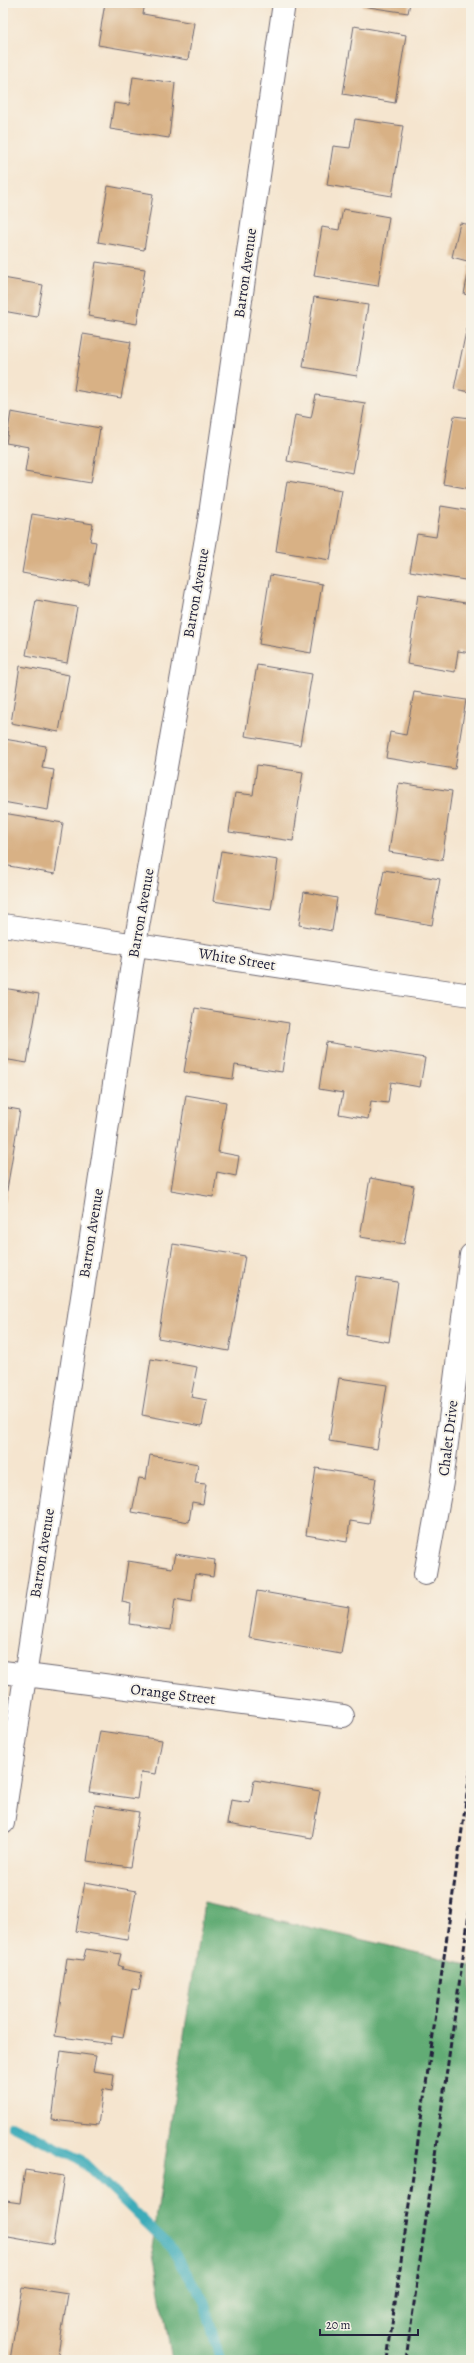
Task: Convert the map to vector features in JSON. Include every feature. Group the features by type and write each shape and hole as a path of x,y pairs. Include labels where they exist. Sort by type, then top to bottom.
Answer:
{"street":[{"name":"Barron Avenue","path":"3,1823 13,1674 135,944 209,520 284,3"},
{"name":"White Street","path":"3,925 471,995"},
{"name":"Chalet Drive","path":"426,1574 442,1482 471,1254"},
{"name":"Orange Street","path":"13,1674 343,1716"}],"green space":[{"path":"204,1903 471,1965 471,2360 172,2360 152,2247"}],"building":[{"path":"105,3 145,3 143,14 194,23 188,60 98,45"},
{"path":"363,3 410,3 408,13 362,6"},
{"path":"354,26 406,35 395,103 343,94"},
{"path":"133,77 175,83 169,138 110,129 114,103 129,105"},
{"path":"355,119 403,126 392,196 327,185 333,146 350,148"},
{"path":"108,186 153,194 144,250 98,242"},
{"path":"343,209 389,217 378,286 314,276 322,227 339,230"},
{"path":"460,223 471,225 471,262 452,257"},
{"path":"96,262 145,269 137,324 88,316"},
{"path":"470,265 471,266 471,296 464,294"},
{"path":"3,278 43,285 37,317 3,311"},
{"path":"314,297 368,305 357,376 303,367"},
{"path":"468,322 471,322 471,392 454,389"},
{"path":"83,334 131,342 121,398 74,390"},
{"path":"316,395 365,403 353,473 287,461 295,415 311,418"},
{"path":"11,412 100,428 91,483 25,472 29,447 6,443"},
{"path":"454,416 471,418 471,489 443,484"},
{"path":"287,481 342,490 330,560 276,551"},
{"path":"441,506 471,511 471,581 410,571 417,534 436,537"},
{"path":"32,514 93,524 90,541 96,542 89,585 22,573"},
{"path":"270,575 322,584 311,653 259,644"},
{"path":"418,595 471,604 471,653 458,651 455,672 407,664"},
{"path":"36,600 77,607 67,663 26,655"},
{"path":"257,665 312,674 300,745 245,736"},
{"path":"20,666 69,675 59,732 11,723"},
{"path":"414,692 466,700 455,769 386,758 390,732 406,735"},
{"path":"4,739 46,746 42,768 54,770 48,810 3,802"},
{"path":"257,765 303,772 293,841 229,832 235,793 253,795"},
{"path":"399,783 452,791 442,860 389,852"},
{"path":"3,813 63,823 55,874 3,865"},
{"path":"221,851 278,860 271,910 213,901"},
{"path":"384,870 440,879 432,925 376,915"},
{"path":"304,892 337,898 332,931 299,925"},
{"path":"3,988 39,994 27,1063 3,1059"},
{"path":"195,1008 289,1023 282,1072 235,1065 233,1079 184,1072"},
{"path":"326,1042 425,1058 420,1087 391,1082 388,1103 371,1101 368,1119 339,1114 343,1093 319,1089"},
{"path":"186,1095 226,1102 218,1152 239,1156 236,1176 217,1172 213,1197 171,1190"},
{"path":"3,1107 20,1110 5,1202 3,1202"},
{"path":"370,1178 414,1186 404,1244 360,1237"},
{"path":"173,1244 245,1256 229,1351 158,1338"},
{"path":"356,1276 398,1282 389,1342 347,1335"},
{"path":"151,1359 197,1367 191,1397 207,1400 202,1426 142,1415"},
{"path":"339,1378 387,1385 377,1449 329,1441"},
{"path":"150,1455 198,1464 195,1483 206,1484 203,1504 192,1502 189,1522 132,1512 139,1478 146,1479"},
{"path":"316,1468 376,1478 369,1524 350,1521 347,1542 306,1535"},
{"path":"175,1554 215,1560 213,1577 195,1574 192,1602 175,1599 171,1630 129,1624 131,1604 122,1602 128,1561 172,1568"},
{"path":"257,1591 349,1607 341,1654 249,1638"},
{"path":"100,1731 162,1740 156,1774 141,1772 137,1799 89,1792"},
{"path":"254,1780 320,1791 312,1838 227,1824 231,1800 250,1803"},
{"path":"95,1805 139,1812 130,1867 87,1861"},
{"path":"85,1882 136,1891 127,1940 76,1931"},
{"path":"86,1949 121,1954 118,1965 123,1967 122,1969 142,1973 139,1990 132,1989 123,2038 112,2036 111,2044 55,2036 67,1958 83,1960"},
{"path":"61,2051 96,2056 93,2071 114,2074 112,2091 103,2089 98,2125 52,2120"},
{"path":"25,2170 64,2176 53,2245 3,2236 6,2201 20,2203"},
{"path":"22,2287 68,2294 57,2360 10,2360"}],"waterway":[{"path":"11,2125 80,2159 170,2246 204,2301 220,2360"}],"railway":[{"path":"387,2360 471,1766"},
{"path":"406,2360 471,1900"}]}
